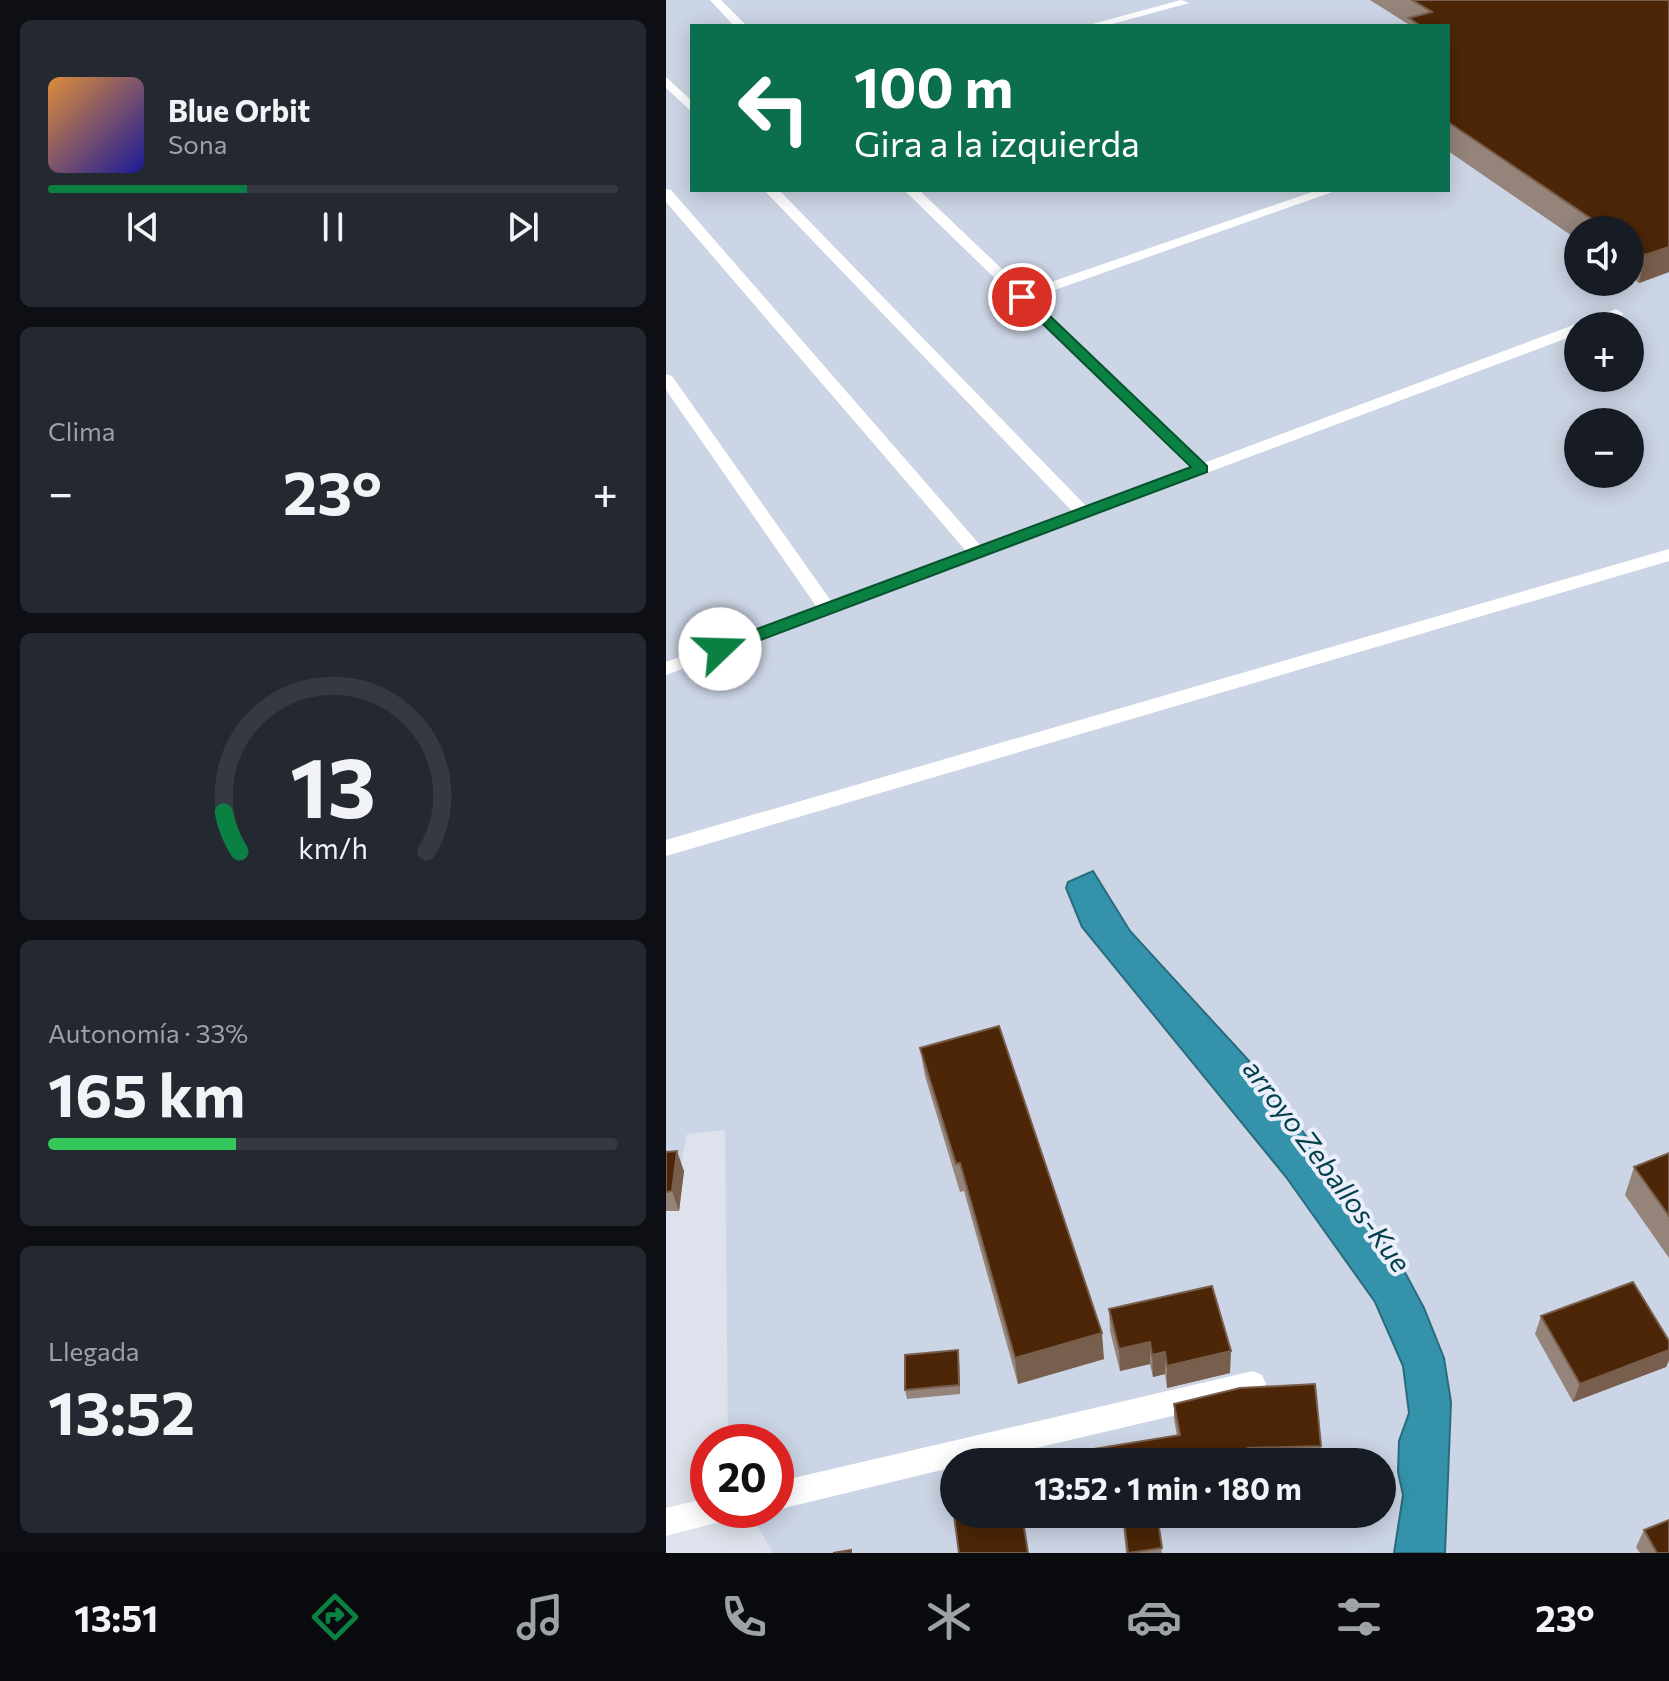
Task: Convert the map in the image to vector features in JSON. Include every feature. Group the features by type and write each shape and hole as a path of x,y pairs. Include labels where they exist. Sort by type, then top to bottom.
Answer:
{"lane":[{"path":"715,1 739,24"},
{"path":"1099,24 1183,3"},
{"path":"666,81 690,106"},
{"path":"773,192 1083,513"},
{"path":"913,192 1201,469"},
{"path":"1022,297 1325,192"},
{"path":"666,193 977,553"},
{"path":"666,669 1564,334"},
{"path":"666,379 827,608"},
{"path":"666,848 1669,555"},
{"path":"794,1492 1253,1384"},
{"path":"666,1522 690,1516"}],"shaded area":[{"path":"666,0 1669,0 1669,1553 773,1553 758,1528 794,1528 794,1424 728,1424 725,1130 687,1134 681,1164 666,1165"}],"water":[{"name":"arroyo Zeballos-Kue","path":"1093,871 1130,931 1250,1062 1292,1117 1401,1265 1424,1308 1444,1358 1451,1402 1445,1553 1394,1553 1403,1495 1398,1472 1399,1441 1409,1413 1403,1366 1375,1302 1286,1177 1082,927 1066,888 1068,882"}],"building":[{"path":"1412,0 1669,0 1669,247 1645,255 1644,216 1587,216 1450,123 1450,24 1418,24 1409,18 1432,12"},
{"path":"999,1026 1102,1333 1015,1358 960,1163 956,1164 920,1048"},
{"path":"677,1151 672,1191 666,1192 666,1152"},
{"path":"1669,1153 1669,1216 1634,1167"},
{"path":"1633,1282 1669,1341 1669,1350 1580,1384 1541,1316"},
{"path":"1212,1286 1231,1351 1167,1366 1165,1352 1152,1355 1150,1342 1119,1349 1109,1309"},
{"path":"958,1350 959,1385 905,1390 905,1355"},
{"path":"1315,1384 1321,1446 1100,1448 1180,1435 1174,1404 1240,1388"},
{"path":"1669,1520 1669,1553 1657,1553 1644,1530"},
{"path":"956,1528 1024,1528 1028,1553 959,1553"},
{"path":"1125,1528 1159,1528 1162,1548 1128,1553"}],"route":[{"path":"720,649 1201,469 1022,297"}]}
